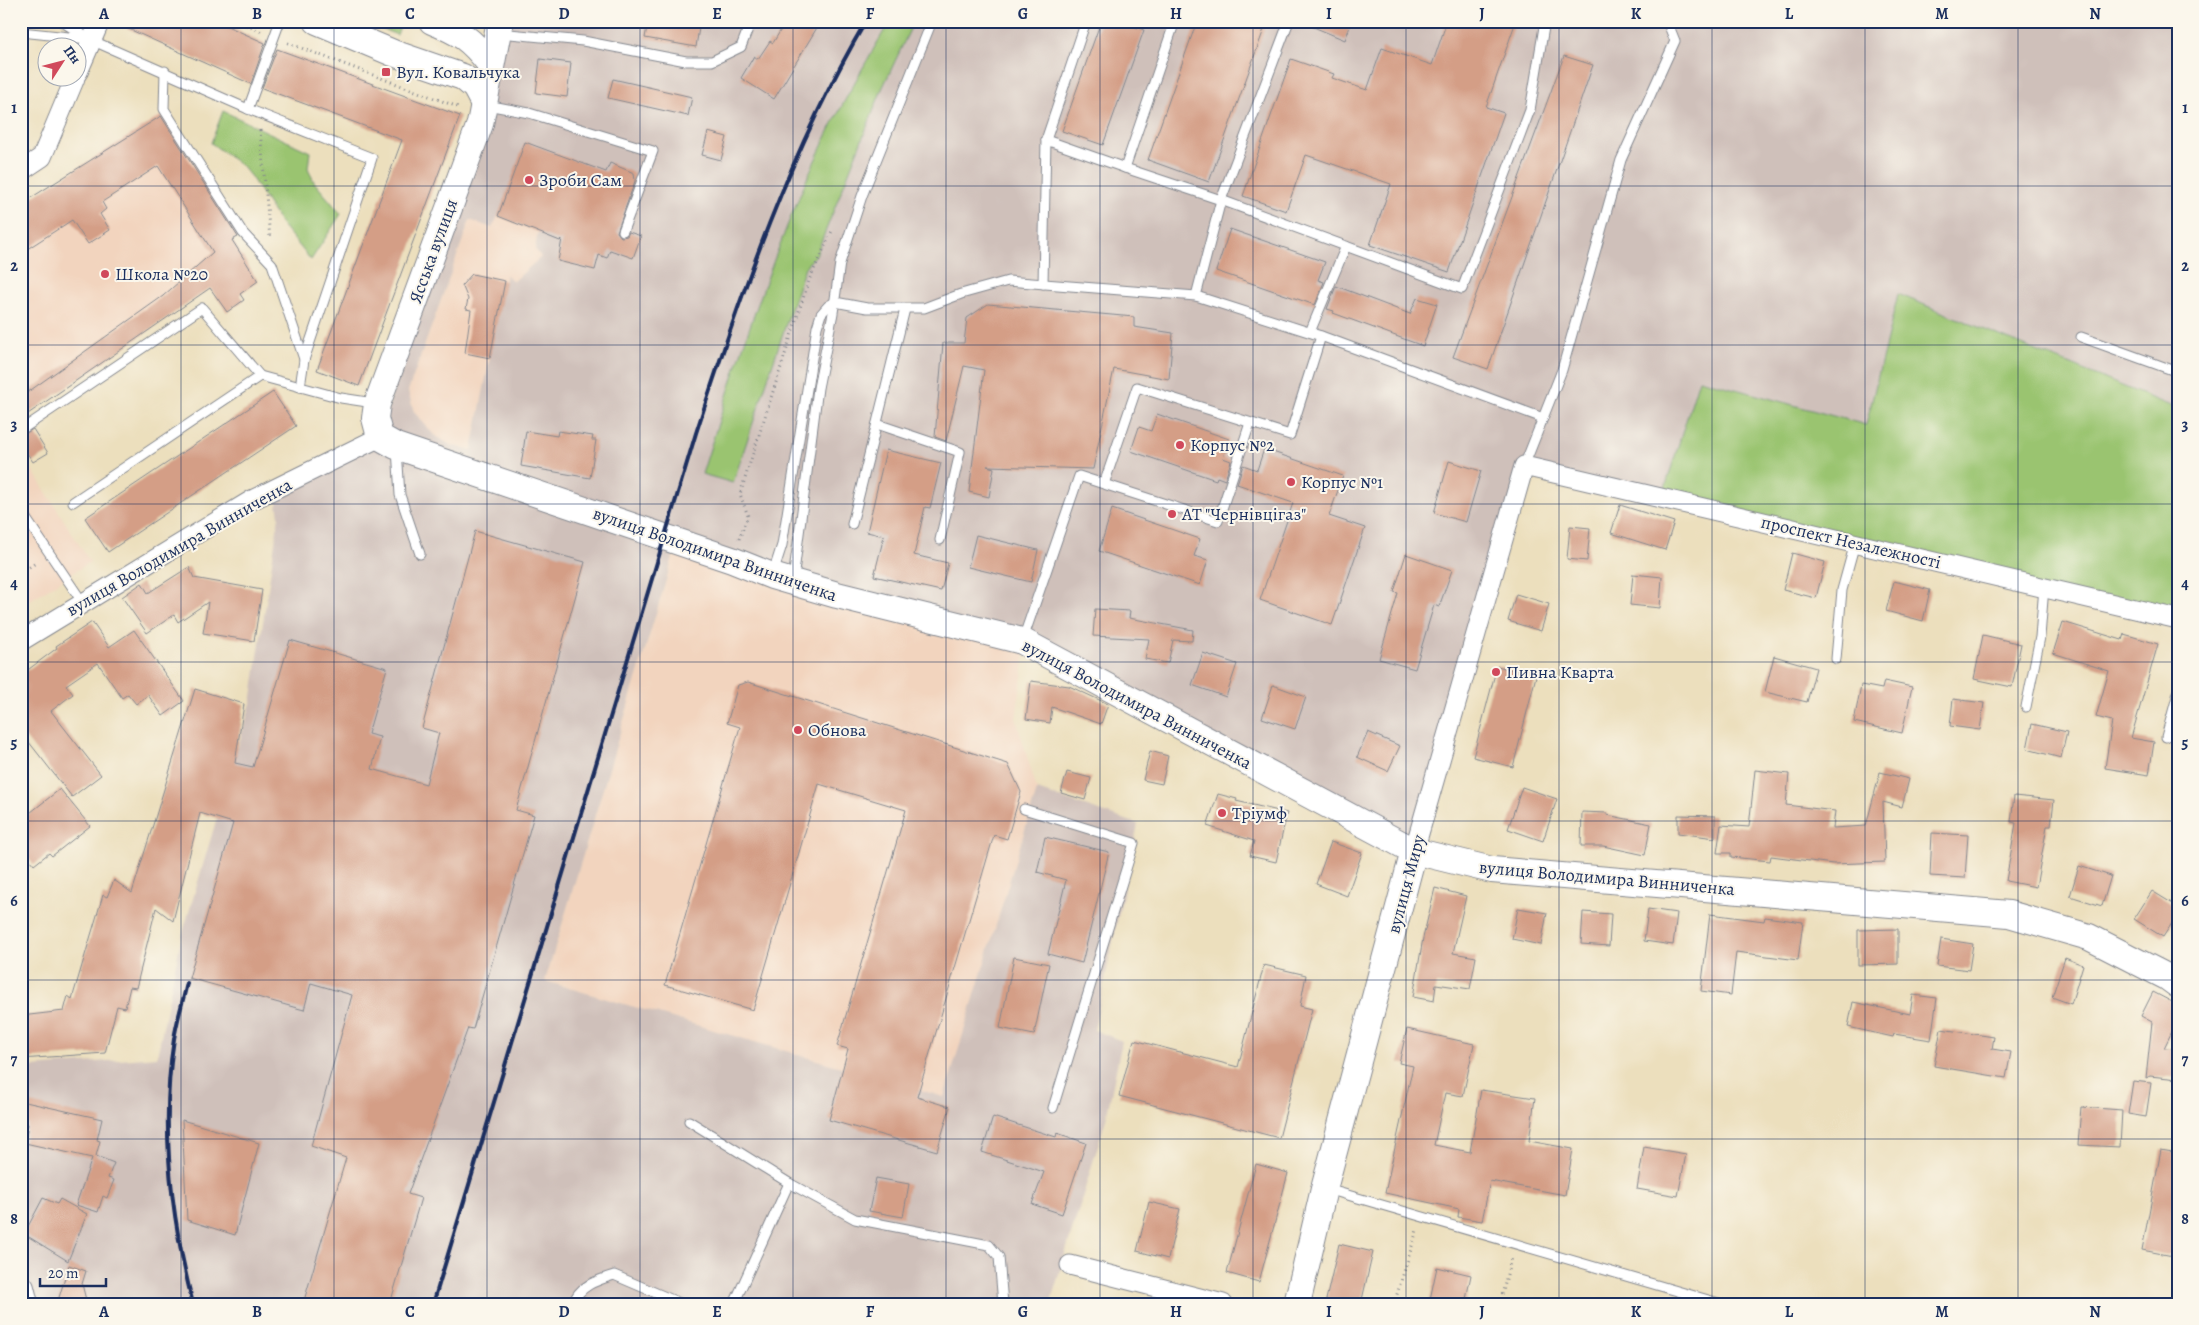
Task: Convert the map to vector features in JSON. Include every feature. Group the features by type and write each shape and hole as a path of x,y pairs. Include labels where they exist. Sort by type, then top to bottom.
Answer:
{"main road":[{"path":"317,21 393,53 463,77 475,87 482,114"},
{"path":"432,21 462,33 479,49 490,64"},
{"path":"462,33 479,33 499,25"},
{"name":"Ясська вулиця","path":"388,442 375,418 377,404 482,114 490,64 499,25"},
{"name":"вулиця Володимира Винниченка","path":"388,442 732,560 782,579 1022,641 1414,851 1492,870 2009,914 2089,937 2167,977 2178,985"},
{"name":"вулиця Миру","path":"1297,1304 1324,1189 1414,851"},
{"path":"21,1288 25,1304"}],"street":[{"path":"88,47 100,21"},
{"path":"21,171 42,157 71,88"},
{"name":"вулиця Володимира Винниченка","path":"21,641 252,500 388,442"},
{"name":"проспект Незалежності","path":"1524,466 2178,619"},
{"name":"вулиця Миру","path":"1414,851 1524,466"},
{"path":"1070,1264 1223,1304"}],"lane":[{"path":"61,21 91,40 248,109 372,158 304,360 300,387"},
{"path":"248,109 280,21"},
{"path":"499,25 686,61 712,61 741,47 750,21"},
{"path":"782,579 835,302 840,263 862,196 932,21"},
{"path":"1043,284 1046,140 1086,21"},
{"path":"1125,168 1175,21"},
{"path":"1196,296 1221,200 1289,21"},
{"path":"1046,140 1221,200 1462,289 1530,110 1545,21"},
{"path":"1524,466 1562,370 1621,160 1675,41 1667,21"},
{"path":"21,32 91,40"},
{"path":"165,71 164,109 243,233 272,264 304,360"},
{"path":"482,114 529,113 653,151 623,231"},
{"path":"1310,332 1346,246"},
{"path":"782,579 782,545 817,327 821,314 828,306 835,302 867,308 924,308 961,294 1008,282 1196,296 1310,332 1543,418"},
{"path":"21,430 202,308 260,376 341,398 377,404"},
{"path":"852,524 905,309"},
{"path":"1104,484 1137,386 1290,435 1321,336"},
{"path":"2081,336 2177,371"},
{"path":"74,502 260,376"},
{"path":"1022,641 1079,476 1218,521 1250,423"},
{"path":"877,424 960,452 940,540"},
{"path":"388,442 400,495 420,554"},
{"path":"21,511 83,603"},
{"path":"1836,659 1842,590 1855,543"},
{"path":"2026,707 2040,637 2044,587"},
{"path":"2166,737 2178,693"},
{"path":"1024,809 1134,843 1053,1108"},
{"path":"689,1121 789,1183 855,1219 988,1245 1000,1257 1003,1304"},
{"path":"734,1304 789,1183"},
{"path":"1324,1189 1722,1304"},
{"path":"573,1304 574,1299 591,1282 614,1275 682,1304"}],"path":[{"path":"237,21 274,37 466,110 465,117 482,114"},
{"path":"248,109 260,130 272,264"},
{"path":"732,560 748,516 740,494 810,280 834,228"},
{"path":"1394,1304 1421,1216"},
{"path":"1500,1304 1514,1245"}],"shaded area":[{"path":"502,21 2178,21 2178,409 1898,294 1866,425 1699,379 1661,501 1526,469 1417,850 1027,640 676,547 545,981 944,1097 1037,790 1138,824 1094,1030 1122,1041 1106,1119 1050,1304 21,1304 21,1068 157,1057 181,939 251,703 279,516 275,490 380,435","holes":["498,216 538,232 535,249 541,257 513,282 506,274 472,450 452,446 434,435 414,412 408,391 470,220 492,228"]},
{"name":"Школа №20","path":"163,114 241,235 213,252 163,296 21,397 21,204"},
{"path":"498,216 538,232 535,249 542,257 513,282 506,275 472,450 452,446 434,435 414,412 408,391 470,220"},
{"path":"21,452 90,562 21,606"},
{"path":"676,547 1027,640 1016,719 1037,790 944,1098 545,981"}],"green space":[{"path":"362,21 387,21 400,26 397,35"},
{"path":"890,21 914,21 882,89 816,255 805,267 733,483 702,474 750,327 790,219 834,121"},
{"path":"223,111 310,152 308,168 314,182 341,214 311,260 282,225 242,166 211,143"},
{"path":"1898,294 2178,409 2178,623 1661,501 1699,379 1866,425"}],"building":[{"path":"111,21 216,21 265,43 251,84"},
{"path":"648,21 700,21 696,47 645,38"},
{"path":"786,21 821,21 774,99 741,78 754,56 758,59 770,41 773,43"},
{"path":"1101,21 1118,21 1144,30 1103,145 1062,131"},
{"path":"1197,21 1267,21 1209,182 1148,160"},
{"path":"1299,21 1352,21 1345,40"},
{"path":"1447,21 1516,21 1486,107 1504,113 1449,272 1370,245 1391,184 1306,155 1286,211 1243,196 1291,59 1334,74 1332,78 1367,90 1382,48 1432,65"},
{"path":"277,49 460,116 359,386 317,370 402,140 262,88"},
{"path":"1564,56 1593,65 1488,369 1453,357"},
{"path":"540,59 571,63 567,97 536,93"},
{"path":"613,79 692,97 688,116 608,98"},
{"path":"161,116 238,237 232,240 258,281 240,294 244,300 227,312 210,288 25,416 27,419 21,422 21,397 163,296 213,252 158,166 102,202 106,209 100,214 110,230 88,244 72,220 21,253 21,204"},
{"path":"708,132 727,137 721,160 702,155"},
{"path":"525,142 606,172 610,163 634,173 635,181 617,232 621,237 627,236 629,232 641,236 633,258 610,250 607,258 599,255 595,270 558,261 562,239 560,241 498,216"},
{"path":"1230,229 1325,262 1318,280 1324,282 1315,305 1216,271"},
{"path":"472,274 505,281 490,358 465,353 471,310 466,309 468,299 462,285"},
{"path":"1336,286 1410,314 1417,298 1437,304 1423,346 1333,313 1334,311 1327,309"},
{"path":"988,304 1134,317 1134,327 1173,333 1169,379 1114,369 1093,469 987,466 994,468 989,497 969,492 984,370 964,366 946,441 935,437 943,343 964,343 967,318"},
{"path":"273,392 296,426 108,552 85,518"},
{"name":"Корпус №2","path":"1157,414 1229,439 1223,458 1231,461 1225,480 1217,477 1216,480 1131,451 1139,427 1151,431"},
{"path":"33,429 48,453 33,462 21,444 21,436"},
{"path":"526,431 557,436 558,431 593,436 592,440 596,440 590,478 521,466"},
{"path":"1264,449 1343,476 1329,516 1365,528 1332,625 1260,600 1293,503 1237,484 1243,465 1257,470"},
{"path":"886,450 941,463 930,508 925,507 914,555 948,563 941,591 874,576 884,536 867,532"},
{"path":"1449,461 1481,471 1466,522 1434,513"},
{"path":"1620,505 1674,522 1665,550 1611,533"},
{"path":"1112,509 1200,539 1194,556 1208,560 1200,585 1099,551"},
{"path":"1570,526 1590,528 1587,561 1567,559"},
{"path":"475,531 585,562 516,810 534,815 473,1029 468,1028 408,1194 421,1198 390,1304 303,1304 346,1158 311,1146 352,995 311,983 304,1010 189,978 233,823 200,813 173,921 156,908 136,988 130,987 125,1008 117,1006 105,1053 21,1059 21,1016 64,1011 68,996 72,999 103,895 107,897 114,880 132,893 195,689 244,704 235,763 253,767 290,640 387,668 368,734 380,737 372,769 426,784 439,733 422,728"},
{"path":"976,535 1038,550 1031,582 968,567"},
{"path":"1792,553 1825,562 1816,598 1783,590"},
{"path":"1406,554 1452,570 1439,607 1434,605 1415,669 1379,659 1398,593 1394,592"},
{"path":"189,567 194,578 262,590 254,641 203,633 208,602 178,622 174,615 147,633 122,597 142,583 148,593"},
{"path":"1633,574 1662,577 1660,608 1630,605"},
{"path":"1894,581 1930,590 1923,621 1886,611"},
{"path":"1516,594 1549,604 1541,631 1508,621"},
{"path":"1095,609 1130,611 1129,618 1193,630 1192,641 1173,640 1168,663 1145,659 1149,639 1093,636"},
{"path":"92,622 109,647 134,630 184,701 163,716 148,695 136,704 128,694 122,698 98,663 66,685 73,694 51,711 101,775 72,797 21,732 21,675 57,648 56,646"},
{"path":"2063,622 2122,640 2124,634 2158,644 2131,738 2154,742 2149,775 2105,768 2112,721 2096,717 2109,671 2053,653"},
{"path":"1983,635 2021,644 2012,687 1974,679"},
{"path":"1203,653 1237,664 1226,697 1192,685"},
{"path":"1774,656 1816,668 1807,702 1765,692"},
{"path":"1497,666 1536,676 1513,767 1473,757"},
{"path":"1031,681 1069,686 1108,704 1101,724 1052,707 1050,723 1026,719"},
{"path":"1884,681 1912,687 1902,733 1854,722 1861,685 1882,689"},
{"path":"748,682 1008,764 1021,792 1007,839 994,835 917,1097 950,1107 937,1151 829,1120 848,1049 837,1046 906,810 819,784 753,1010 665,985 740,727 727,723 738,685"},
{"path":"1273,685 1306,697 1295,729 1262,718"},
{"path":"1953,699 1984,703 1980,730 1950,726"},
{"path":"2032,724 2067,732 2061,758 2027,749"},
{"path":"1368,732 1400,746 1388,771 1357,757"},
{"path":"1150,751 1168,756 1162,784 1143,780"},
{"path":"1755,770 1789,774 1786,805 1835,811 1833,828 1866,826 1880,772 1909,779 1902,807 1883,802 1885,862 1833,864 1771,856 1770,861 1731,857 1731,853 1717,853 1721,825 1749,827"},
{"path":"1067,772 1091,778 1085,800 1061,793"},
{"path":"1522,787 1557,799 1543,841 1508,829"},
{"path":"60,789 90,826 52,856 49,853 34,865 21,849 21,820"},
{"path":"1218,794 1237,799 1236,801 1287,813 1276,862 1250,856 1254,841 1207,826"},
{"path":"2014,796 2054,800 2051,826 2047,826 2036,887 2006,881 2016,823 2011,822"},
{"path":"1582,812 1607,813 1607,815 1651,824 1645,855 1603,846 1581,846"},
{"path":"1678,815 1715,816 1715,838 1678,833"},
{"path":"1932,833 1968,835 1965,878 1930,876"},
{"path":"1045,837 1109,852 1082,963 1048,954 1066,880 1037,872"},
{"path":"1331,842 1362,853 1347,896 1316,884"},
{"path":"2079,866 2111,876 2102,906 2070,896"},
{"path":"1435,888 1466,896 1453,953 1476,957 1470,989 1436,984 1434,1001 1413,997 1423,938"},
{"path":"2152,891 2178,907 2178,914 2163,937 2134,919"},
{"path":"1518,908 1547,913 1541,945 1512,939"},
{"path":"1648,909 1677,913 1673,945 1644,941"},
{"path":"1583,912 1611,914 1609,946 1581,944"},
{"path":"1710,914 1764,921 1765,917 1803,922 1798,960 1736,952 1731,995 1701,991"},
{"path":"1898,929 1898,964 1858,965 1858,930"},
{"path":"1941,939 1973,944 1969,970 1937,966"},
{"path":"1014,957 1049,964 1034,1035 1000,1028"},
{"path":"2065,958 2083,965 2071,1004 2052,997"},
{"path":"1264,965 1306,975 1300,1006 1312,1009 1279,1138 1119,1096 1134,1040 1238,1067"},
{"path":"2153,992 2178,1005 2178,1019 2164,1048 2178,1049 2178,1079 2150,1076 2146,1078 2152,1022 2141,1016"},
{"path":"1913,995 1937,998 1931,1040 1894,1034 1893,1037 1848,1027 1853,1002 1910,1014"},
{"path":"1407,1029 1474,1044 1463,1096 1445,1093 1434,1145 1470,1152 1481,1090 1535,1098 1529,1141 1573,1149 1565,1195 1490,1181 1482,1221 1458,1217 1459,1209 1385,1193 1413,1066 1399,1063"},
{"path":"1941,1029 1994,1037 1992,1049 2011,1052 2006,1078 1934,1066"},
{"path":"2133,1081 2151,1083 2146,1117 2128,1114"},
{"path":"21,1101 102,1119 97,1140 100,1141 96,1156 114,1163 108,1178 114,1180 107,1198 103,1196 98,1212 76,1205 92,1158 25,1143 28,1124 21,1123"},
{"path":"2081,1107 2122,1110 2120,1147 2078,1145"},
{"path":"993,1117 1056,1137 1057,1133 1086,1143 1062,1214 1032,1204 1044,1172 982,1152"},
{"path":"182,1120 259,1143 235,1235 187,1220"},
{"path":"1644,1147 1686,1154 1678,1196 1637,1189"},
{"path":"2161,1150 2178,1153 2178,1257 2142,1250"},
{"path":"1256,1164 1288,1173 1259,1282 1227,1273"},
{"path":"876,1178 909,1184 903,1217 869,1211"},
{"path":"43,1198 57,1204 60,1199 87,1214 68,1261 24,1234"},
{"path":"1149,1202 1180,1209 1168,1259 1137,1251"},
{"path":"1339,1244 1373,1252 1361,1304 1325,1304"},
{"path":"69,1265 86,1271 82,1284 87,1304 57,1304"},
{"path":"1437,1267 1471,1275 1465,1304 1429,1304"}],"railway":[{"path":"433,1304 713,380 750,274 791,171 814,120 866,21"},
{"path":"187,983 175,1032 170,1072 168,1139 174,1206 185,1272 193,1304"}],"place":[{"name":"Вул. Ковальчука","path":"386,72"},
{"name":"Зроби Сам","path":"529,180"},
{"name":"Школа №20","path":"105,274"},
{"name":"Корпус №2","path":"1180,445"},
{"name":"Корпус №1","path":"1291,482"},
{"name":"АТ \"Чернівцігаз\"","path":"1172,514"},
{"name":"Пивна Кварта","path":"1496,672"},
{"name":"Обнова","path":"798,730"},
{"name":"Тріумф","path":"1222,813"}]}
